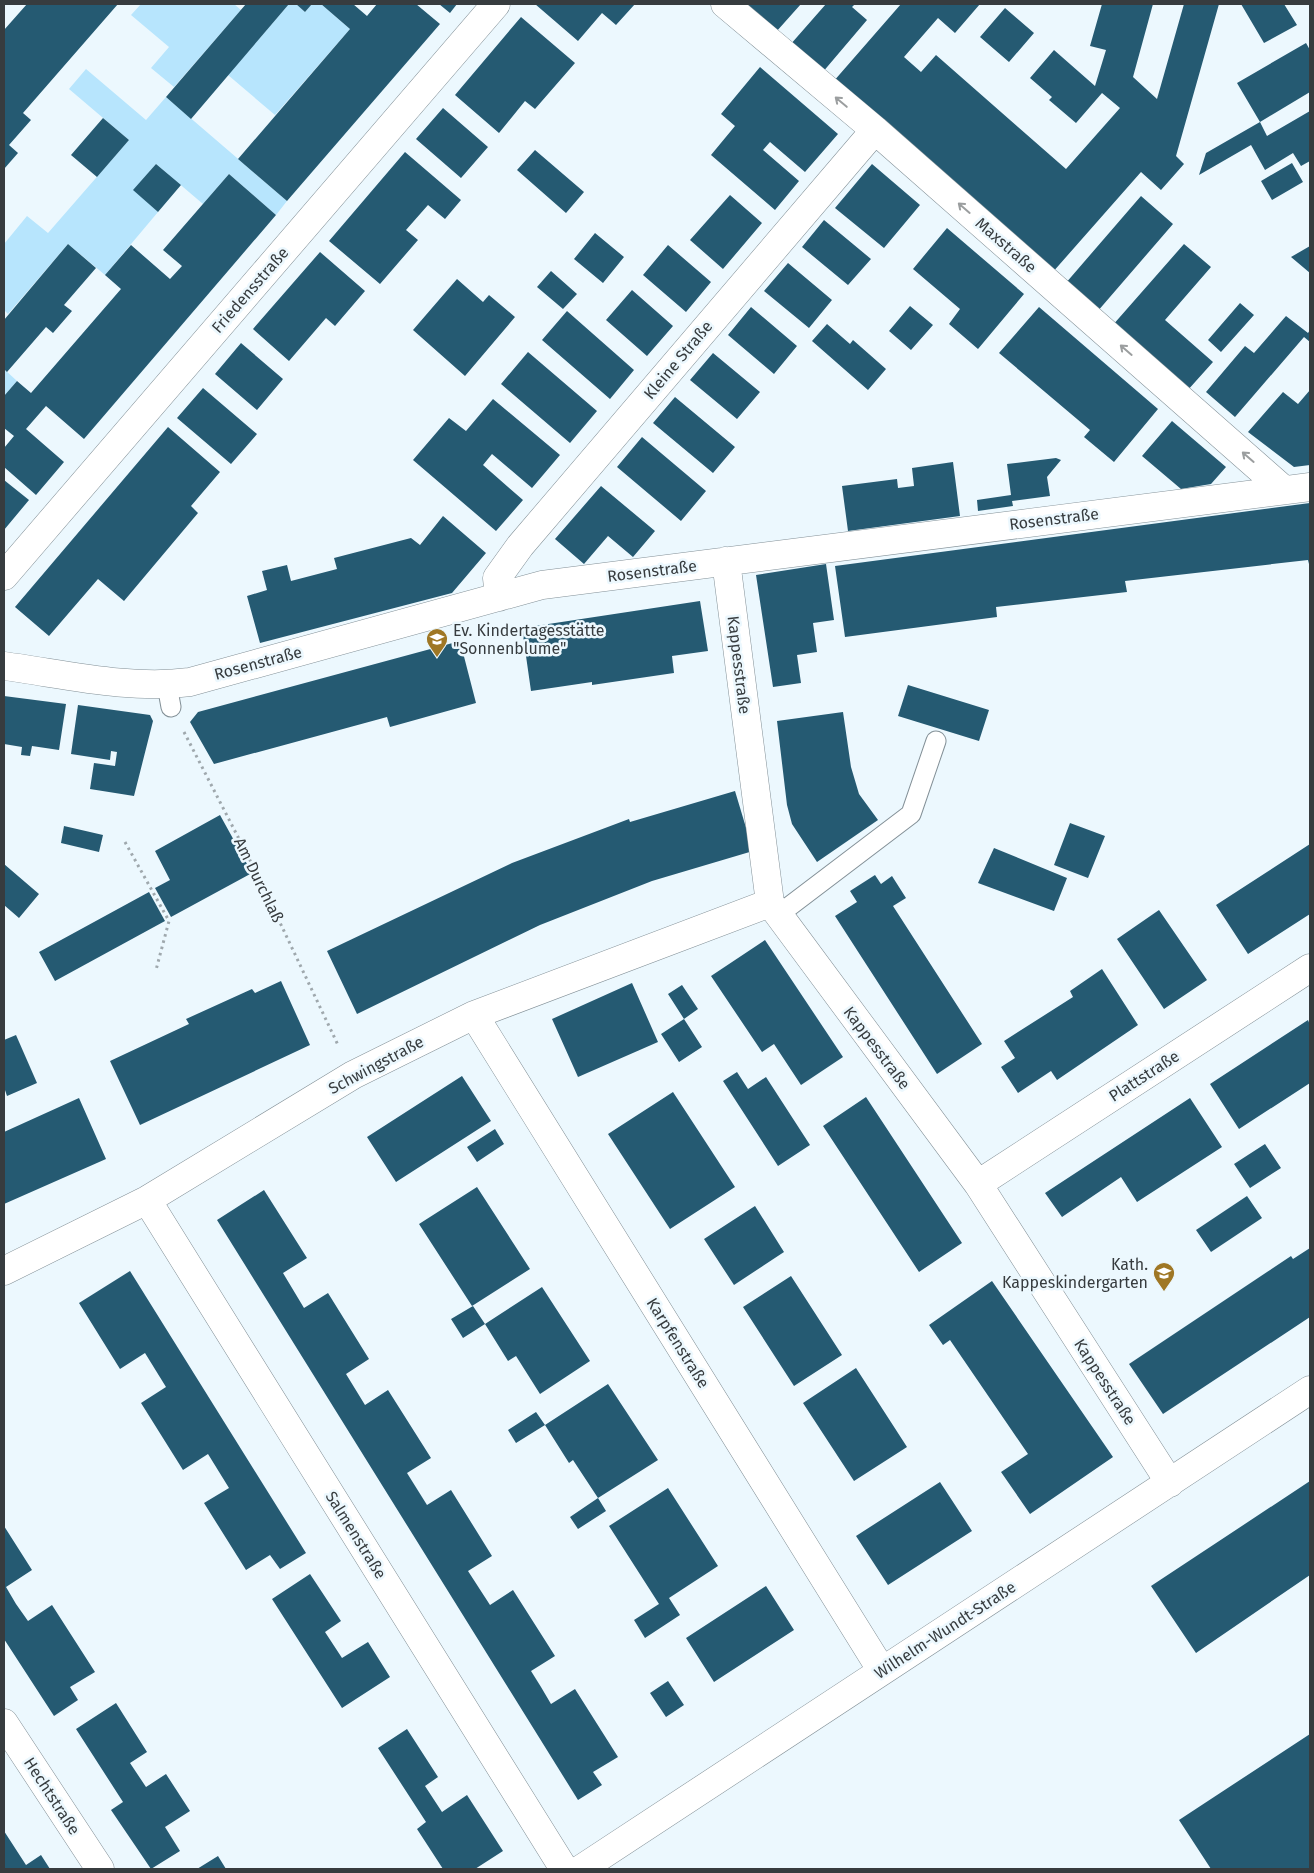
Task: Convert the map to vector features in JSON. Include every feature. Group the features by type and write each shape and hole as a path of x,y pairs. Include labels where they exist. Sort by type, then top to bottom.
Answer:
{"street":[{"name":"Friedensstraße","path":"4,576 496,4"},
{"name":"Maxstraße","path":"725,4 1297,488"},
{"name":"Kleine Straße","path":"499,597 497,578 520,546 875,130"},
{"name":"Rosenstraße","path":"4,666 140,684 169,696 190,682 542,585 1297,488"},
{"name":"Kappesstraße","path":"726,561 774,909 978,1184 1170,1483"},
{"name":"Schwingstraße","path":"4,1271 147,1200 353,1075 474,1015 774,909"},
{"name":"Plattstraße","path":"978,1184 1310,968"},
{"name":"Karpfenstraße","path":"474,1015 882,1671"},
{"name":"Salmenstraße","path":"147,1200 564,1869"},
{"name":"Wilhelm-Wundt-Straße","path":"580,1869 1310,1390"},
{"name":"Hechtstraße","path":"4,1723 100,1869"}],"lane":[{"path":"774,909 911,814 936,741"}],"path":[{"name":"Am Durchlaß","path":"169,696 353,1075"},
{"path":"125,842 169,921 156,970"}],"shaded area":[{"path":"141,4 234,4 241,10 174,87 151,68 169,47 131,15"},
{"path":"289,4 296,4 305,12 312,4 321,4 350,29 275,115 228,75"},
{"path":"86,69 146,120 166,97 287,201 276,215 229,174 203,204 156,164 134,190 158,212 105,275 68,244 8,314 4,310 4,244 27,216 48,233 129,140 69,89"},
{"path":"4,369 17,381 4,396"}],"building":[{"path":"27,4 118,4 23,113 31,120 9,145 18,153 4,169 4,30"},
{"path":"246,4 289,4 191,119 166,97"},
{"path":"296,4 312,4 305,12"},
{"path":"321,4 353,4 367,16 377,4 416,4 440,24 287,201 238,159 350,29"},
{"path":"439,4 457,4 450,13"},
{"path":"535,4 635,4 616,25 602,13 578,41"},
{"path":"743,4 801,4 776,32"},
{"path":"826,4 855,4 852,7 867,20 822,73 790,45"},
{"path":"901,4 980,4 955,33 938,18 904,57 921,72 936,55 1066,169 1120,108 1102,93 1076,123 1049,100 1052,97 1030,78 1054,50 1095,86 1106,50 1090,46 1102,4 1153,4 1133,77 1157,99 1184,4 1219,4 1176,156 1184,164 1161,190 1141,172 1052,273 833,82"},
{"path":"1241,4 1284,4 1297,25 1264,43"},
{"path":"1005,8 1034,33 1009,62 980,37"},
{"path":"521,17 575,63 535,109 525,101 499,133 455,95"},
{"path":"1306,43 1310,50 1310,92 1260,122 1237,83"},
{"path":"760,67 838,134 805,172 770,142 763,150 799,181 775,210 711,155 735,126 721,114"},
{"path":"443,108 488,147 461,178 416,139"},
{"path":"1310,111 1310,161 1301,166 1293,153 1265,170 1251,145 1199,175 1206,153 1260,122 1267,136"},
{"path":"103,118 129,140 97,177 71,155"},
{"path":"535,150 584,192 566,213 517,170"},
{"path":"405,152 461,200 445,219 428,205 406,230 418,240 380,284 329,241"},
{"path":"1292,163 1303,182 1272,200 1261,181"},
{"path":"156,164 181,185 158,212 133,190"},
{"path":"872,164 920,205 884,248 835,208"},
{"path":"229,174 276,215 84,439 46,406 26,429 64,462 36,495 4,467 4,448 14,436 4,428 4,396 17,381 31,393 121,289 105,275 131,245 170,279 182,266 163,250"},
{"path":"730,195 762,223 723,269 690,240"},
{"path":"1141,196 1173,224 1097,312 1065,284"},
{"path":"824,220 871,259 848,285 802,247"},
{"path":"947,228 1024,294 978,349 949,324 960,309 913,269"},
{"path":"595,233 624,257 603,283 574,259"},
{"path":"68,244 96,268 64,305 72,311 53,333 46,327 7,372 4,369 4,320"},
{"path":"1184,244 1211,267 1165,320 1213,362 1187,391 1112,326"},
{"path":"668,245 711,282 686,312 643,275"},
{"path":"1310,246 1310,273 1291,257"},
{"path":"320,252 365,291 335,326 326,318 289,361 253,329"},
{"path":"788,263 832,300 809,328 764,291"},
{"path":"551,271 577,294 563,309 537,287"},
{"path":"457,279 483,302 489,295 515,317 465,376 413,330"},
{"path":"632,290 673,326 647,356 606,320"},
{"path":"1240,303 1254,315 1221,352 1208,340"},
{"path":"910,306 933,325 911,350 889,331"},
{"path":"751,307 797,346 774,374 728,335"},
{"path":"1039,307 1158,409 1114,462 1084,437 1090,430 999,353"},
{"path":"567,311 634,370 610,399 542,340"},
{"path":"1286,316 1308,333 1310,330 1310,342 1304,337 1235,417 1206,392 1245,346 1254,353"},
{"path":"827,324 850,344 853,340 886,369 868,390 812,341"},
{"path":"241,343 283,379 257,410 215,374"},
{"path":"528,352 597,411 570,443 501,384"},
{"path":"713,353 760,392 737,419 690,380"},
{"path":"203,388 257,434 231,464 177,418"},
{"path":"1310,390 1310,465 1294,467 1248,432 1283,392 1298,404"},
{"path":"675,397 735,447 713,473 653,423"},
{"path":"493,399 560,455 532,488 492,454 483,465 523,500 496,531 413,460 449,418 466,431"},
{"path":"1172,421 1226,467 1211,484 1181,489 1142,456"},
{"path":"168,427 220,472 191,506 198,513 124,601 98,579 49,636 15,607"},
{"path":"642,437 706,491 681,521 617,467"},
{"path":"1056,458 1061,460 1047,477 1050,496 1012,501 1013,506 978,511 977,500 1011,495 1007,464"},
{"path":"953,462 960,516 848,531 842,486 897,479 898,488 914,486 912,468"},
{"path":"4,480 29,500 4,530"},
{"path":"601,486 655,531 633,557 608,536 584,564 555,539"},
{"path":"1310,503 1310,568 1308,560 1125,581 1127,592 996,607 997,617 845,637 835,566"},
{"path":"443,516 486,553 452,593 260,643 247,596 267,590 262,571 287,565 291,581 337,569 334,558 411,538 420,545"},
{"path":"826,564 834,620 813,623 817,652 797,655 801,683 773,687 756,575"},
{"path":"700,601 708,651 672,656 674,673 592,685 592,682 531,691 522,628"},
{"path":"460,641 476,703 390,727 387,717 214,764 190,722 198,712"},
{"path":"908,685 989,710 979,741 898,716"},
{"path":"4,696 66,704 59,750 32,746 30,756 21,755 22,747 4,744"},
{"path":"78,705 150,715 153,721 134,796 90,789 94,763 115,766 117,752 111,751 110,760 71,754"},
{"path":"843,712 851,767 859,794 878,820 817,862 792,824 787,805 777,721"},
{"path":"735,791 753,851 652,881 540,925 357,1014 327,951 512,863 629,819 630,822"},
{"path":"220,815 252,873 171,917 155,888 170,880 155,851"},
{"path":"1070,823 1105,836 1088,878 1054,865"},
{"path":"64,826 103,835 99,852 61,843"},
{"path":"1310,844 1310,914 1248,954 1216,905"},
{"path":"994,848 1067,878 1054,911 978,883"},
{"path":"4,864 39,894 19,918 4,905"},
{"path":"875,875 881,884 892,876 906,898 893,906 982,1044 937,1074 835,916 857,902 850,891"},
{"path":"149,892 165,921 55,981 39,952"},
{"path":"1159,910 1207,980 1164,1009 1117,939"},
{"path":"765,940 843,1057 801,1085 774,1044 762,1052 711,976"},
{"path":"1102,969 1138,1025 1057,1080 1051,1071 1018,1093 1001,1067 1015,1058 1004,1041 1073,997 1070,991"},
{"path":"281,981 310,1045 140,1125 110,1061 189,1024 186,1019 252,989 255,993"},
{"path":"632,983 658,1042 578,1077 552,1019"},
{"path":"682,985 698,1009 684,1019 668,994"},
{"path":"684,1019 702,1047 679,1062 661,1034"},
{"path":"1308,1020 1310,1025 1310,1083 1239,1129 1210,1084"},
{"path":"16,1035 37,1083 7,1096 4,1087 4,1040"},
{"path":"737,1072 748,1089 766,1077 810,1145 778,1166 723,1081"},
{"path":"462,1076 491,1121 396,1182 367,1137"},
{"path":"673,1092 735,1187 670,1229 608,1134"},
{"path":"866,1097 962,1243 919,1272 823,1126"},
{"path":"79,1098 106,1159 4,1204 4,1132"},
{"path":"1190,1098 1222,1147 1137,1202 1121,1177 1062,1217 1045,1193"},
{"path":"495,1129 504,1144 477,1162 467,1147"},
{"path":"1265,1144 1281,1168 1250,1188 1234,1164"},
{"path":"477,1187 530,1269 472,1306 419,1224"},
{"path":"264,1190 307,1258 283,1273 304,1308 328,1293 369,1359 346,1374 365,1405 388,1390 431,1458 407,1473 427,1505 451,1490 492,1556 468,1571 490,1605 513,1590 555,1656 531,1671 551,1704 575,1689 618,1757 593,1772 602,1785 578,1800 217,1220"},
{"path":"1247,1196 1262,1218 1211,1252 1196,1230"},
{"path":"755,1206 784,1252 734,1285 704,1239"},
{"path":"1310,1248 1310,1317 1163,1414 1129,1364 1291,1256 1293,1259"},
{"path":"130,1271 306,1553 280,1569 270,1555 246,1570 204,1503 229,1488 208,1454 183,1470 141,1403 166,1387 145,1353 120,1369 79,1303"},
{"path":"791,1276 842,1355 794,1386 743,1307"},
{"path":"992,1281 1113,1457 1030,1514 1001,1472 1028,1454 950,1340 943,1345 929,1325"},
{"path":"542,1287 590,1361 540,1394 516,1356 508,1361 485,1324"},
{"path":"473,1306 485,1324 463,1338 451,1319"},
{"path":"856,1368 907,1447 854,1481 803,1403"},
{"path":"608,1384 658,1460 598,1498 573,1460 569,1463 545,1425"},
{"path":"536,1412 545,1425 516,1443 508,1430"},
{"path":"1310,1481 1310,1575 1196,1653 1151,1586"},
{"path":"940,1482 972,1531 888,1585 856,1536"},
{"path":"668,1488 718,1566 669,1598 680,1615 645,1638 634,1620 659,1604 609,1526"},
{"path":"598,1498 606,1511 578,1529 570,1517"},
{"path":"4,1526 32,1570 6,1587 16,1604 28,1621 52,1605 95,1672 70,1687 78,1700 54,1716 4,1639"},
{"path":"310,1574 341,1621 325,1632 342,1658 368,1642 390,1677 342,1708 272,1599"},
{"path":"766,1586 794,1630 714,1682 686,1638"},
{"path":"668,1681 684,1705 666,1717 650,1693"},
{"path":"116,1703 147,1752 130,1763 146,1787 166,1774 190,1811 165,1827 180,1851 151,1869 111,1810 123,1802 76,1729"},
{"path":"407,1729 438,1777 425,1786 442,1812 467,1795 503,1851 475,1869 443,1869 417,1829 426,1822 378,1748"},
{"path":"1310,1734 1310,1869 1211,1869 1179,1820"},
{"path":"4,1831 26,1865 41,1855 50,1869 4,1869"},
{"path":"218,1856 226,1869 197,1869"}],"place":[{"name":"Ev. Kindertagesstätte \"Sonnenblume\"","path":"437,658"},
{"name":"Kath. Kappeskindergarten","path":"1164,1292"}]}
